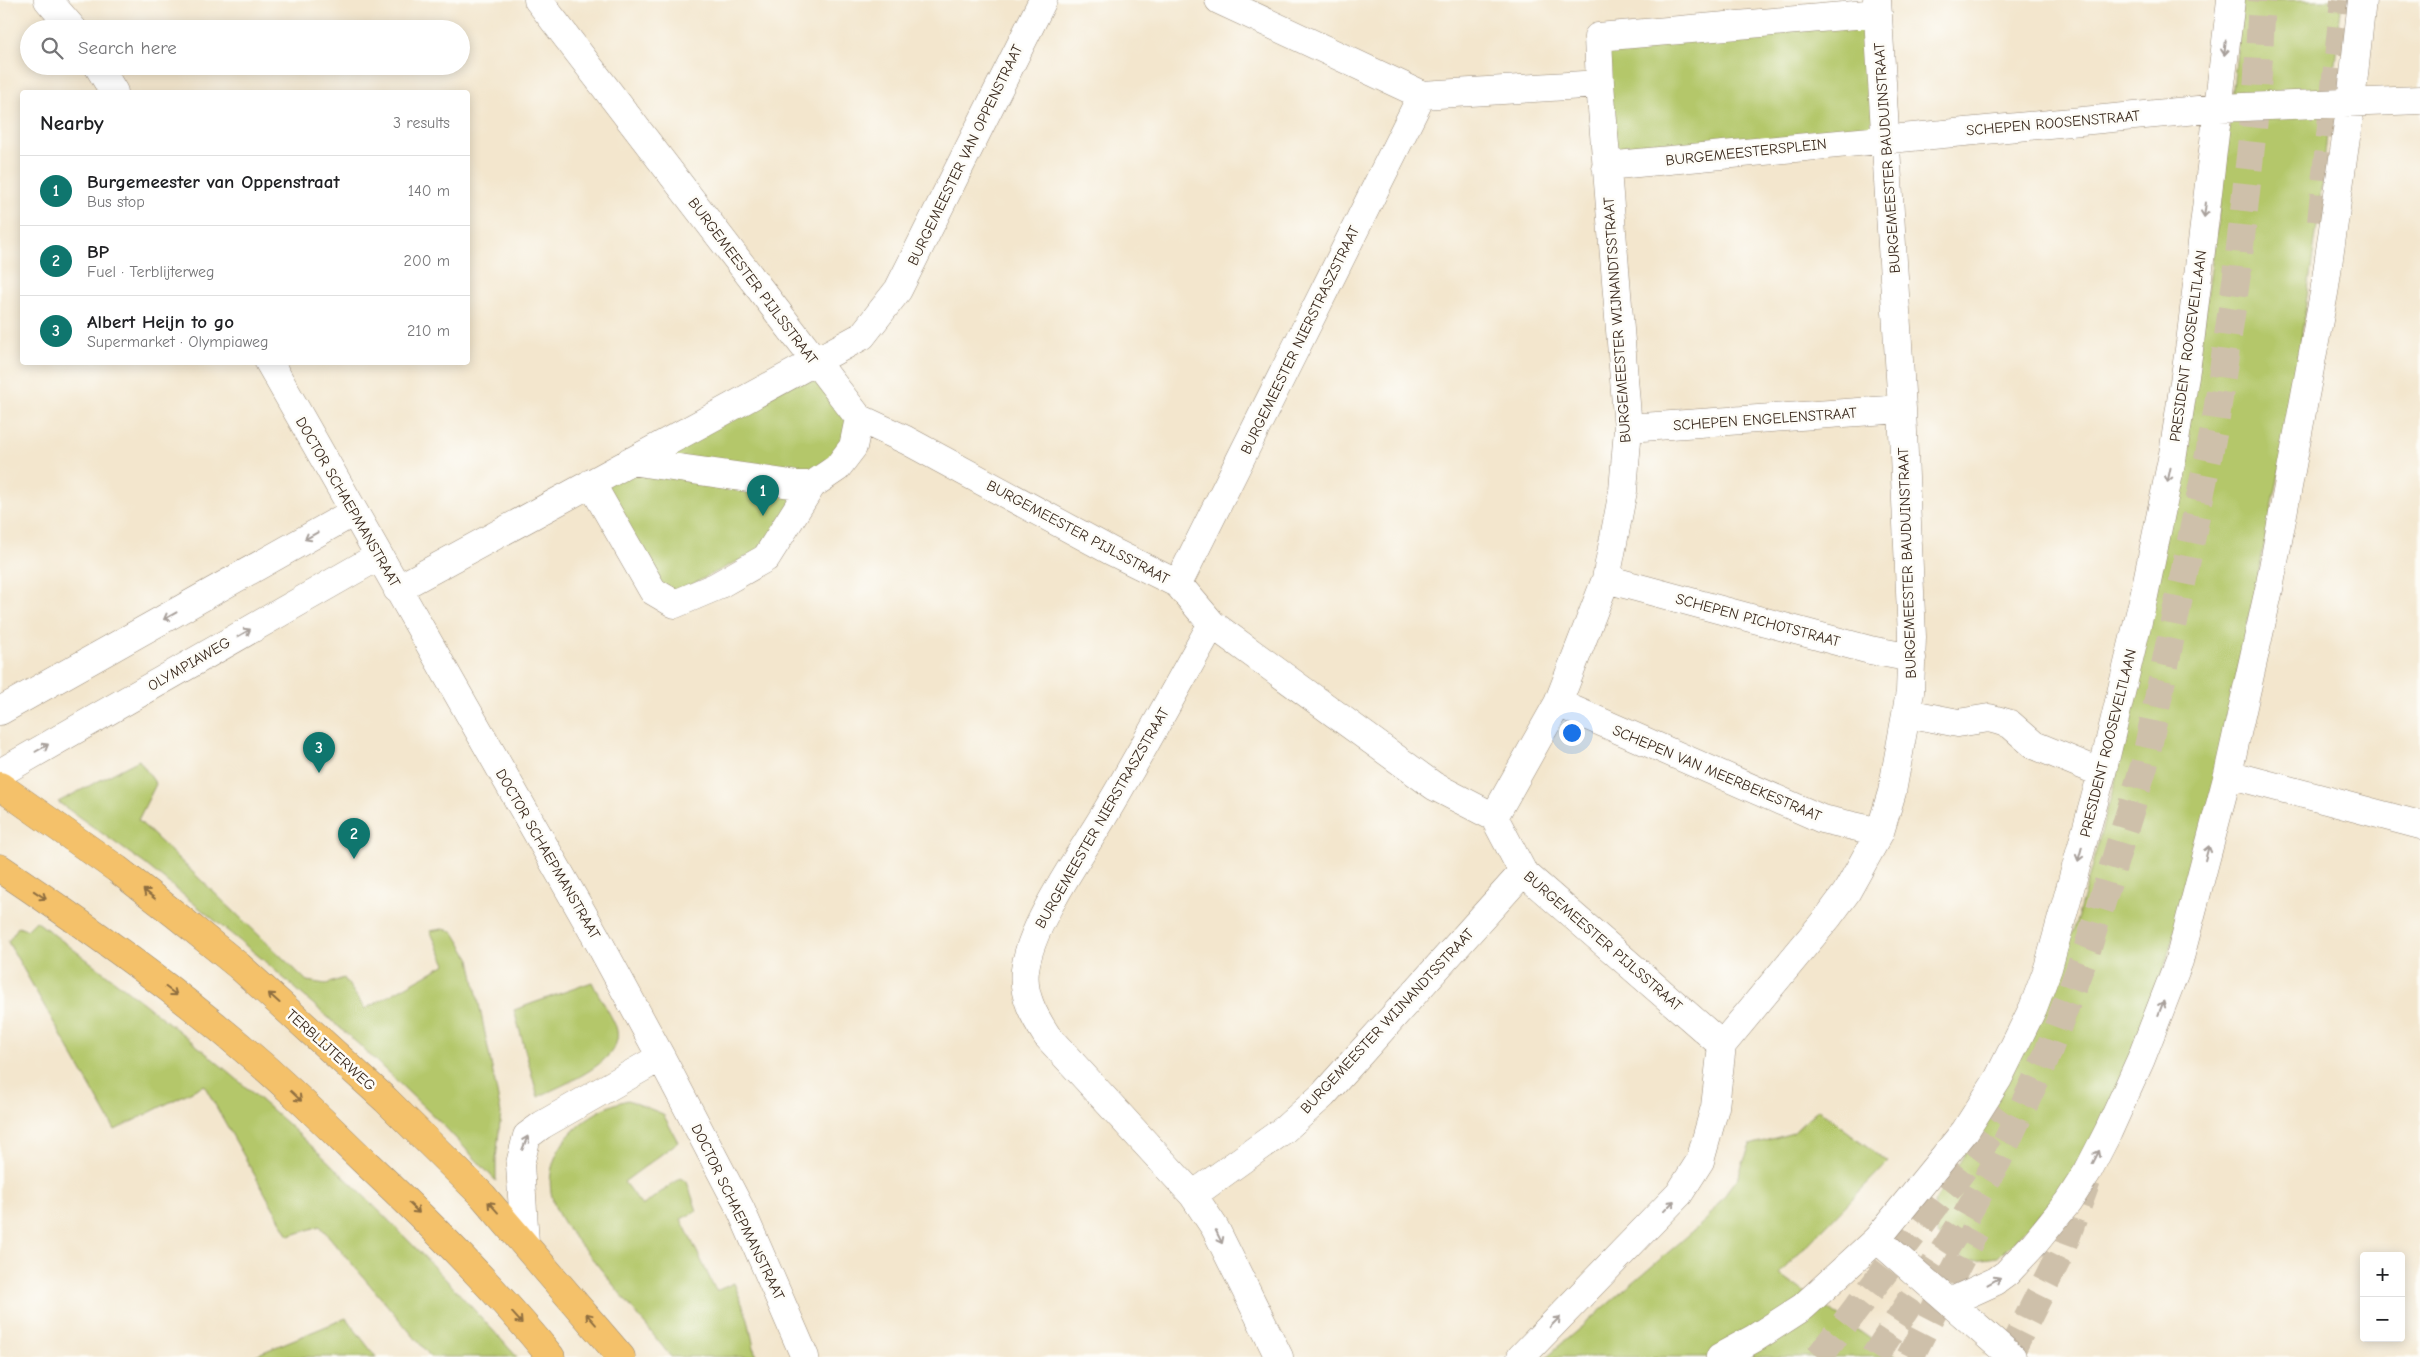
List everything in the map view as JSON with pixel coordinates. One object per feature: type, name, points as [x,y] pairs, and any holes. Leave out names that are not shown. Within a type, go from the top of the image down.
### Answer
[{"type":"main road","name":"TERBLIJTERWEG","points":[[0,786],[116,868],[239,966],[431,1143],[483,1196],[622,1357]]},
{"type":"main road","points":[[0,868],[60,908],[187,1003],[293,1092],[417,1211],[485,1282],[551,1357]]},
{"type":"street","points":[[48,0],[65,20]]},
{"type":"street","name":"BURGEMEESTER PIJLSSTRAAT","points":[[538,0],[859,418],[906,440],[1111,551],[1178,584],[1212,624],[1434,786],[1494,817],[1522,872],[1722,1045]]},
{"type":"street","name":"BURGEMEESTER VAN OPPENSTRAAT","points":[[397,589],[862,336],[898,290],[1043,0]]},
{"type":"street","points":[[1219,0],[1422,95],[1600,84]]},
{"type":"street","name":"PRESIDENT ROOSEVELTLAAN","points":[[1720,1357],[1755,1338],[1803,1306],[1878,1239],[1965,1131],[1998,1079],[2016,1046],[2048,968],[2063,920],[2102,773],[2144,596],[2173,454],[2190,343],[2231,0]]},
{"type":"street","points":[[1950,1302],[1996,1281],[2016,1264],[2051,1225],[2088,1172],[2141,1059],[2179,961],[2228,774],[2269,589],[2324,293],[2351,102],[2362,0]]},
{"type":"street","name":"BURGEMEESTER WIJNANDTSSTRAAT","points":[[1494,817],[1558,703],[1606,579],[1623,491],[1628,428],[1606,166],[1598,37],[1877,6]]},
{"type":"street","name":"BURGEMEESTER BAUDUINSTRAAT","points":[[1722,1045],[1829,916],[1860,871],[1880,832],[1892,792],[1907,713],[1912,658],[1902,409],[1877,6]]},
{"type":"street","points":[[104,75],[113,90]]},
{"type":"street","name":"BURGEMEESTER NIERSTRASZSTRAAT","points":[[1178,584],[1422,95]]},
{"type":"street","name":"SCHEPEN ROOSENSTRAAT","points":[[1886,139],[2219,108],[2420,100]]},
{"type":"street","name":"BURGEMEESTERSPLEIN","points":[[1606,166],[1886,139]]},
{"type":"street","name":"DOCTOR SCHAEPMANSTRAAT","points":[[271,365],[596,937],[661,1057],[741,1210],[805,1357]]},
{"type":"street","name":"SCHEPEN ENGELENSTRAAT","points":[[1628,428],[1902,409]]},
{"type":"street","points":[[590,483],[653,591],[675,604],[715,588],[766,558],[812,484],[837,468],[853,447],[859,418]]},
{"type":"street","points":[[630,461],[798,485],[812,484]]},
{"type":"street","points":[[0,711],[354,512]]},
{"type":"street","name":"OLYMPIAWEG","points":[[0,772],[379,556]]},
{"type":"street","name":"SCHEPEN PICHOTSTRAAT","points":[[1606,579],[1870,650],[1912,658]]},
{"type":"street","name":"BURGEMEESTER NIERSTRASZSTRAAT","points":[[1212,624],[1107,810],[1043,917],[1028,952],[1024,970],[1024,988],[1033,1013],[1047,1036],[1193,1195],[1215,1228],[1279,1357]]},
{"type":"street","name":"SCHEPEN VAN MEERBEKESTRAAT","points":[[1558,703],[1822,819],[1880,832]]},
{"type":"street","points":[[1907,713],[1958,724],[1989,718],[2000,720],[2010,724],[2034,745],[2102,773]]},
{"type":"street","points":[[2228,774],[2420,825]]},
{"type":"street","name":"BURGEMEESTER WIJNANDTSSTRAAT","points":[[1193,1195],[1285,1129],[1323,1095],[1522,872]]},
{"type":"street","points":[[1521,1357],[1674,1201],[1700,1161],[1716,1107],[1722,1045]]},
{"type":"street","points":[[525,1243],[520,1164],[527,1136],[542,1125],[661,1057]]},
{"type":"street","points":[[1878,1239],[2012,1357]]},
{"type":"green space","points":[[2242,0],[2342,0],[2317,226],[2288,432],[2211,799],[2163,973],[2113,1102],[2059,1196],[1998,1257],[1966,1261],[1937,1233],[1934,1202],[1984,1124],[2057,977],[2077,919],[2116,778],[2196,378],[2225,167]]},
{"type":"green space","points":[[1872,21],[1879,130],[1609,157],[1604,42]]},
{"type":"green space","points":[[811,369],[847,419],[842,449],[756,552],[675,593],[655,579],[603,487]]},
{"type":"green space","points":[[139,760],[156,784],[138,820],[307,981],[326,984],[344,978],[365,1009],[446,964],[430,931],[442,929],[453,931],[470,959],[501,1113],[496,1159],[496,1181],[445,1127],[357,1043],[261,958],[145,864],[58,802]]},
{"type":"green space","points":[[36,921],[174,1027],[290,1126],[390,1222],[517,1357],[431,1357],[320,1226],[289,1236],[204,1085],[115,1130],[8,942],[18,927],[27,930]]},
{"type":"green space","points":[[592,982],[616,1027],[617,1039],[612,1051],[603,1061],[576,1079],[538,1097],[514,1010]]},
{"type":"green space","points":[[628,1100],[663,1114],[678,1142],[624,1182],[642,1206],[680,1178],[687,1182],[697,1211],[681,1219],[716,1291],[734,1283],[748,1319],[756,1357],[671,1357],[573,1236],[558,1214],[551,1188],[552,1170],[557,1153],[579,1125],[594,1114]]},
{"type":"green space","points":[[1818,1109],[1888,1162],[1779,1274],[1896,1357],[1546,1357],[1706,1220],[1737,1179],[1750,1145],[1793,1133]]},
{"type":"green space","points":[[346,1318],[376,1357],[251,1357]]},
{"type":"tunnel","points":[[1874,1357],[1962,1223],[1998,1160],[2045,1060],[2089,944],[2144,766],[2215,425],[2237,274],[2257,92],[2262,0]]},
{"type":"tunnel","points":[[2321,222],[2344,0]]},
{"type":"tunnel","points":[[1819,1357],[2007,1112]]},
{"type":"tunnel","points":[[2008,1357],[2060,1254],[2087,1181]]},
{"type":"tunnel","points":[[1910,1357],[1975,1231]]},
{"type":"place","name":"Burgemeester van Oppenstraat","points":[[763,516]]},
{"type":"place","name":"Albert Heijn to go","points":[[319,773]]},
{"type":"place","name":"BP","points":[[354,859]]}]
